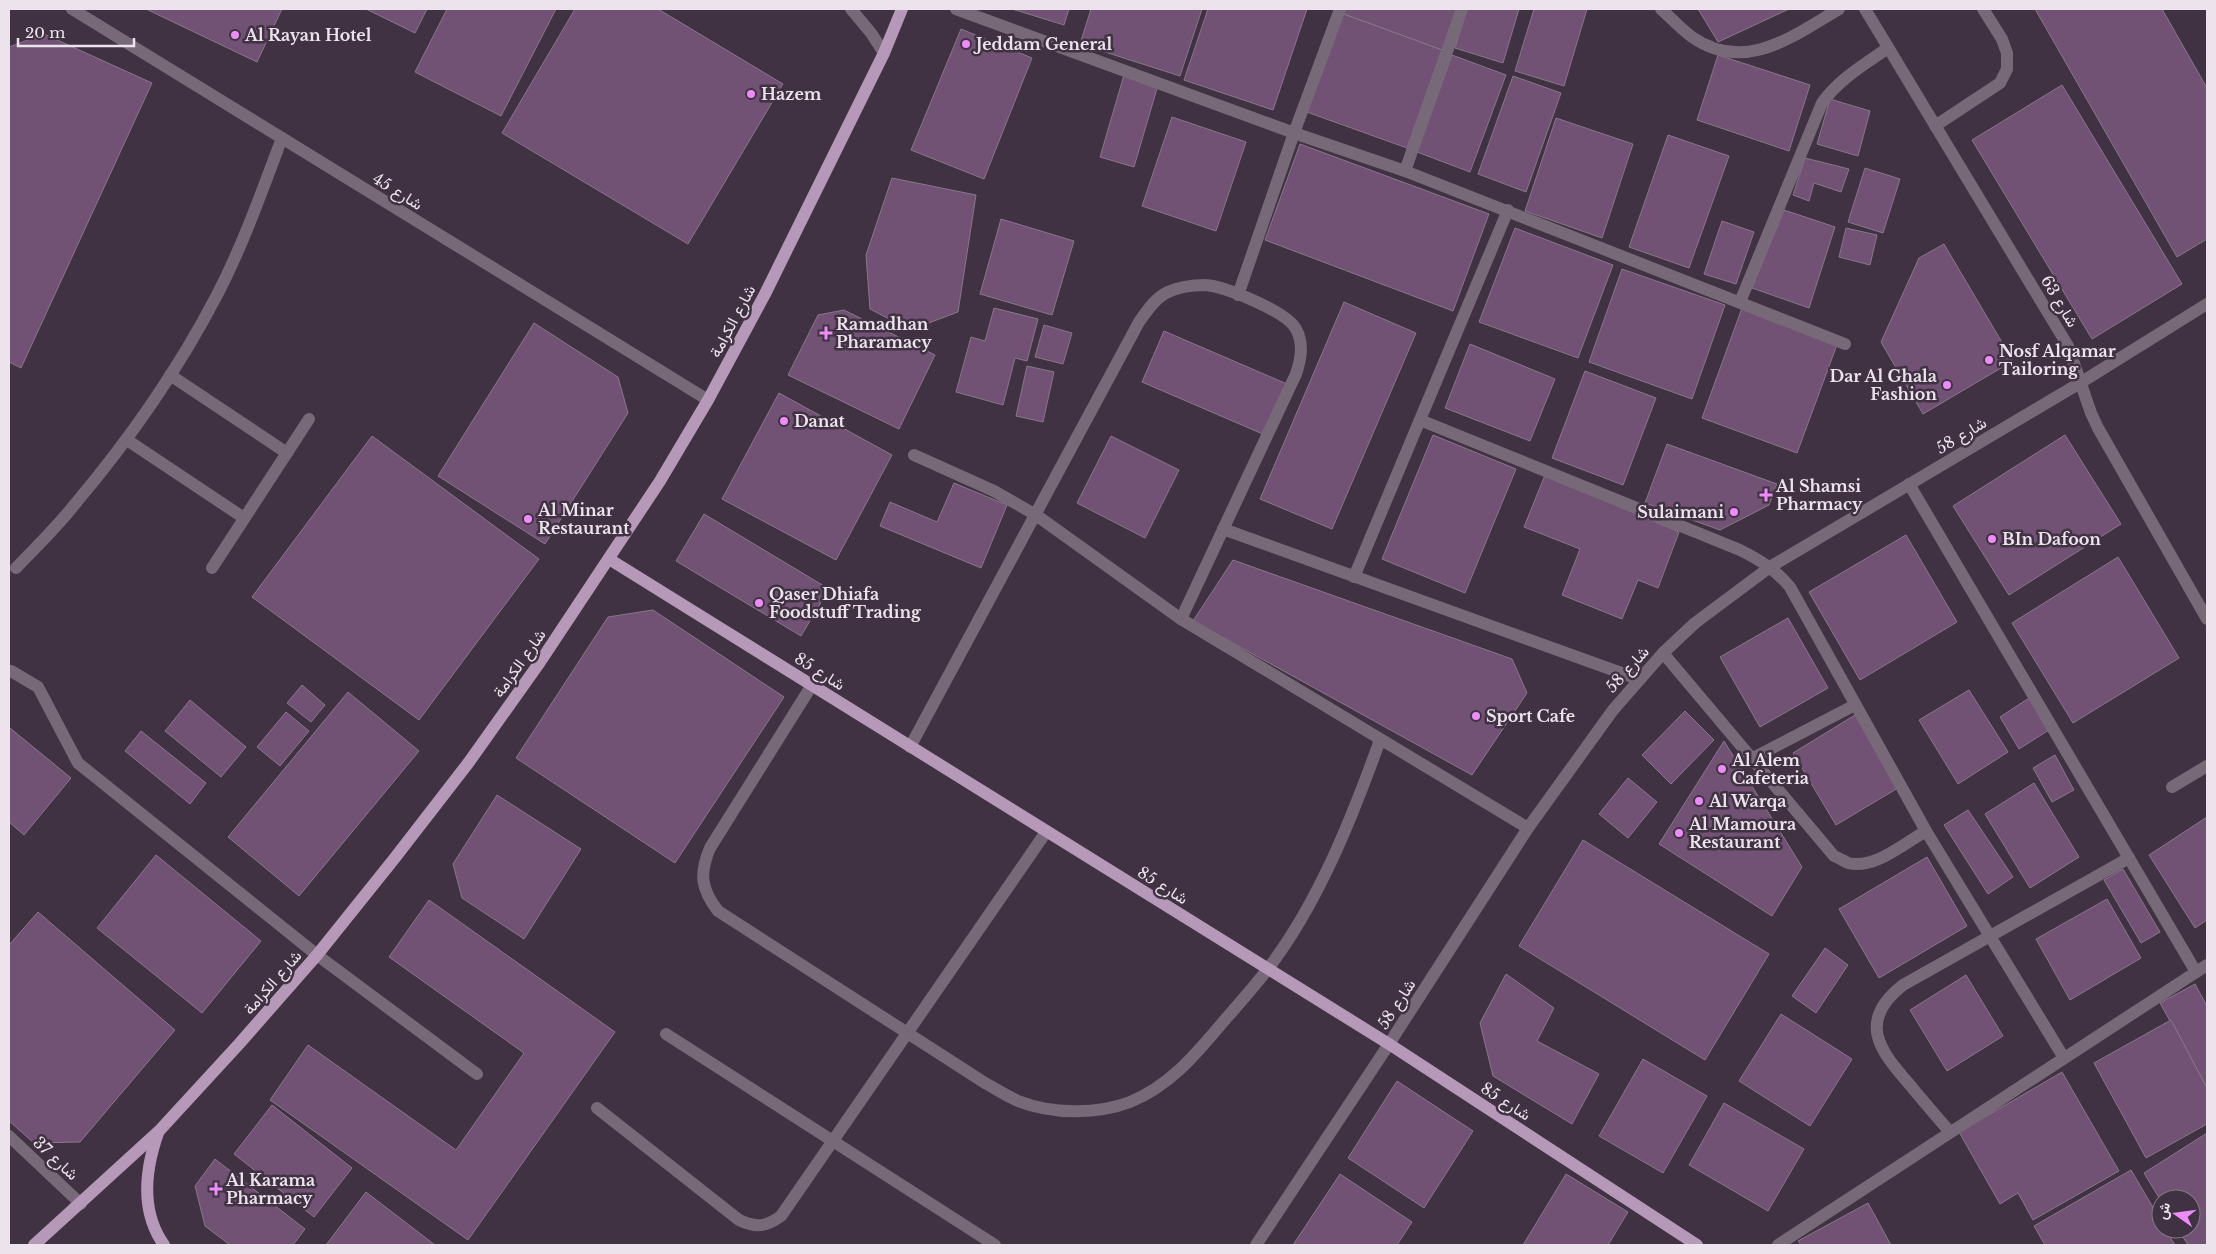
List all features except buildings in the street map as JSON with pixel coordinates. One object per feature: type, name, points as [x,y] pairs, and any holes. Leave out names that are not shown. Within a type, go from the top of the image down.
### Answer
[{"type":"main road","name":"شارع الكرامة","points":[[34,1245],[159,1131],[317,955],[394,860],[469,762],[540,662],[660,481],[708,400],[766,294],[884,54],[902,9]]},
{"type":"main road","name":"شارع 85","points":[[609,559],[1389,1044],[1697,1245]]},
{"type":"main road","points":[[159,1131],[150,1157],[146,1184],[149,1212],[159,1238],[164,1245]]},
{"type":"street","name":"شارع 45","points":[[72,9],[708,400]]},
{"type":"street","points":[[851,9],[871,33],[884,54]]},
{"type":"street","points":[[956,9],[1294,133],[1405,171],[1845,344]]},
{"type":"street","points":[[1238,295],[1294,133],[1340,9]]},
{"type":"street","points":[[1405,171],[1462,9]]},
{"type":"street","points":[[1661,9],[1692,37],[1711,47],[1732,52],[1753,51],[1774,46],[1839,9]]},
{"type":"street","name":"شارع 63","points":[[1865,9],[2068,346],[2098,428],[2207,619]]},
{"type":"street","points":[[1935,126],[1994,88],[2000,83],[2007,69],[2007,53],[2002,39],[1983,9]]},
{"type":"street","points":[[1740,302],[1822,103],[1842,81],[1888,48]]},
{"type":"street","points":[[16,568],[74,506],[127,440],[170,375],[217,295],[252,218],[282,138]]},
{"type":"street","points":[[1354,576],[1508,210]]},
{"type":"street","points":[[910,747],[1139,322],[1151,306],[1167,292],[1186,286],[1207,285],[1238,295],[1286,317],[1296,328],[1301,343],[1301,358],[1296,374],[1181,620]]},
{"type":"street","name":"شارع 58","points":[[1256,1245],[1389,1044],[1528,828],[1613,710],[1638,679],[1662,654],[1695,623],[1770,567],[2080,383],[2207,304]]},
{"type":"street","points":[[170,375],[287,453]]},
{"type":"street","points":[[212,568],[309,419]]},
{"type":"street","points":[[1420,420],[1740,550],[1770,567],[1790,587],[1926,831],[2064,1058]]},
{"type":"street","points":[[127,440],[244,518]]},
{"type":"street","points":[[914,455],[994,491],[1036,515],[1181,620],[1528,828]]},
{"type":"street","points":[[1909,484],[2196,972]]},
{"type":"street","points":[[1223,529],[1638,679]]},
{"type":"street","points":[[1662,654],[1834,856],[1849,863],[1865,864],[1880,858],[1926,831]]},
{"type":"street","points":[[9,672],[38,688],[78,763],[317,955],[477,1074]]},
{"type":"street","points":[[812,685],[710,848],[703,864],[703,881],[708,898],[718,911],[985,1083],[1018,1101],[1055,1110],[1092,1111],[1129,1102],[1162,1085],[1191,1060],[1268,969],[1306,910],[1338,847],[1361,794],[1380,740]]},
{"type":"street","points":[[1751,759],[1855,704]]},
{"type":"street","points":[[2172,787],[2207,766]]},
{"type":"street","points":[[597,1108],[739,1220],[749,1225],[761,1227],[772,1223],[782,1216],[1046,832]]},
{"type":"street","points":[[1950,1132],[1888,1061],[1880,1046],[1877,1028],[1880,1011],[1889,996],[1903,985],[2129,858]]},
{"type":"street","points":[[1778,1245],[2207,965]]},
{"type":"street","points":[[666,1034],[995,1245]]},
{"type":"street","name":"شارع 37","points":[[9,1136],[81,1204]]},
{"type":"place","name":"Al Rayan Hotel","points":[[235,35]]},
{"type":"place","name":"Jeddam General","points":[[966,44]]},
{"type":"place","name":"Hazem","points":[[751,94]]},
{"type":"place","name":"Ramadhan Pharamacy","points":[[826,333]]},
{"type":"place","name":"Nosf Alqamar Tailoring","points":[[1989,360]]},
{"type":"place","name":"Dar Al Ghala Fashion","points":[[1947,385]]},
{"type":"place","name":"Danat","points":[[784,421]]},
{"type":"place","name":"Al Shamsi Pharmacy","points":[[1766,495]]},
{"type":"place","name":"Sulaimani","points":[[1734,512]]},
{"type":"place","name":"Al Minar Restaurant","points":[[528,519]]},
{"type":"place","name":"BIn Dafoon","points":[[1992,539]]},
{"type":"place","name":"Qaser Dhiafa Foodstuff Trading","points":[[759,603]]},
{"type":"place","name":"Sport Cafe","points":[[1476,716]]},
{"type":"place","name":"Al Alem Cafeteria","points":[[1722,769]]},
{"type":"place","name":"Al Warqa","points":[[1699,801]]},
{"type":"place","name":"Al Mamoura Restaurant","points":[[1679,833]]},
{"type":"place","name":"Al Karama Pharmacy","points":[[216,1189]]}]
